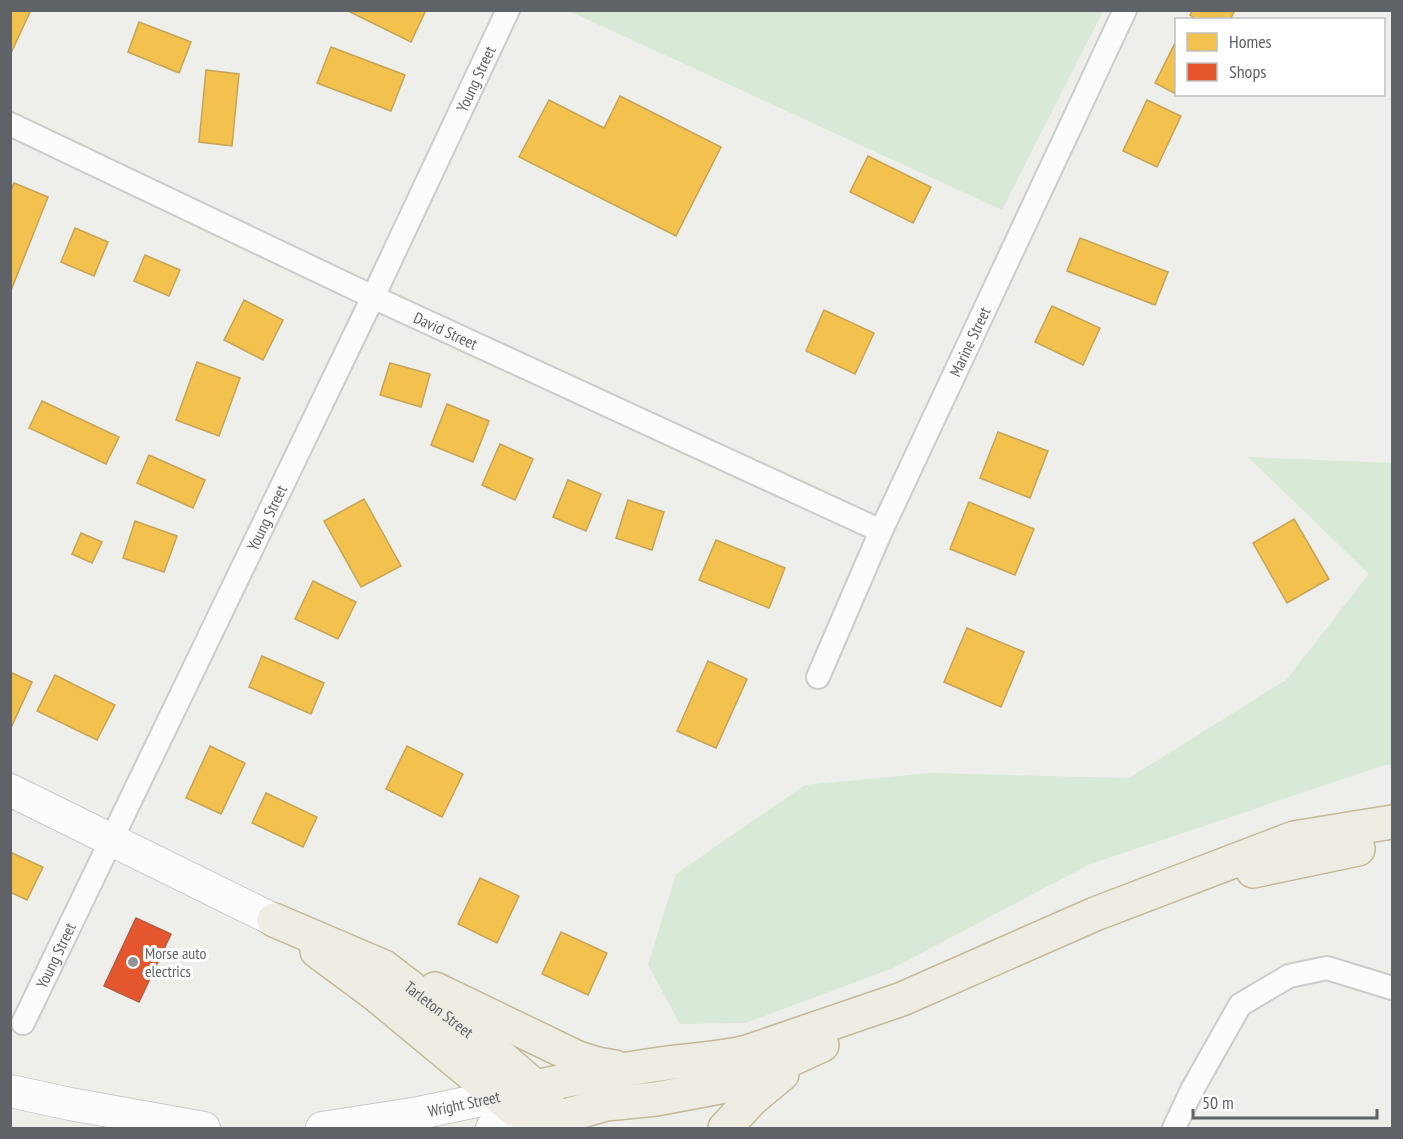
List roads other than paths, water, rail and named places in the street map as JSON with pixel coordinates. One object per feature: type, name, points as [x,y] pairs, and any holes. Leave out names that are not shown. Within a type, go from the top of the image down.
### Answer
[{"type":"highway","points":[[384,967],[464,1002],[578,1059],[597,1064],[628,1069],[726,1057],[747,1052],[902,999],[1095,914],[1294,838],[1392,822]]},
{"type":"highway","points":[[1095,914],[1254,871],[1392,842]]},
{"type":"highway","name":"Tarleton Street","points":[[274,920],[384,967],[501,1057],[576,1121]]},
{"type":"highway","name":"Tarleton Street","points":[[274,920],[375,994],[532,1125]]},
{"type":"highway","points":[[725,1128],[752,1099],[813,1051],[902,999]]},
{"type":"highway","name":"Wright Street","points":[[532,1125],[576,1121],[606,1104],[656,1099],[725,1086],[813,1051]]},
{"type":"highway","name":"Wright Street","points":[[500,1096],[628,1069]]},
{"type":"street","name":"Young Street","points":[[22,1023],[373,297],[508,10]]},
{"type":"street","name":"Marine Street","points":[[818,677],[881,531],[1125,10]]},
{"type":"street","name":"David Street","points":[[10,124],[373,297],[881,531]]},
{"type":"street","name":"Tarleton Street","points":[[10,790],[274,920]]},
{"type":"street","points":[[1174,1128],[1192,1090],[1240,1005],[1289,976],[1327,968],[1392,987]]},
{"type":"street","points":[[10,1091],[204,1128]]},
{"type":"street","name":"Wright Street","points":[[322,1128],[419,1113],[500,1096]]},
{"type":"street","name":"Wright Street","points":[[492,1128],[532,1125]]},
{"type":"place","name":"Morse auto electrics","points":[[133,962]]}]
